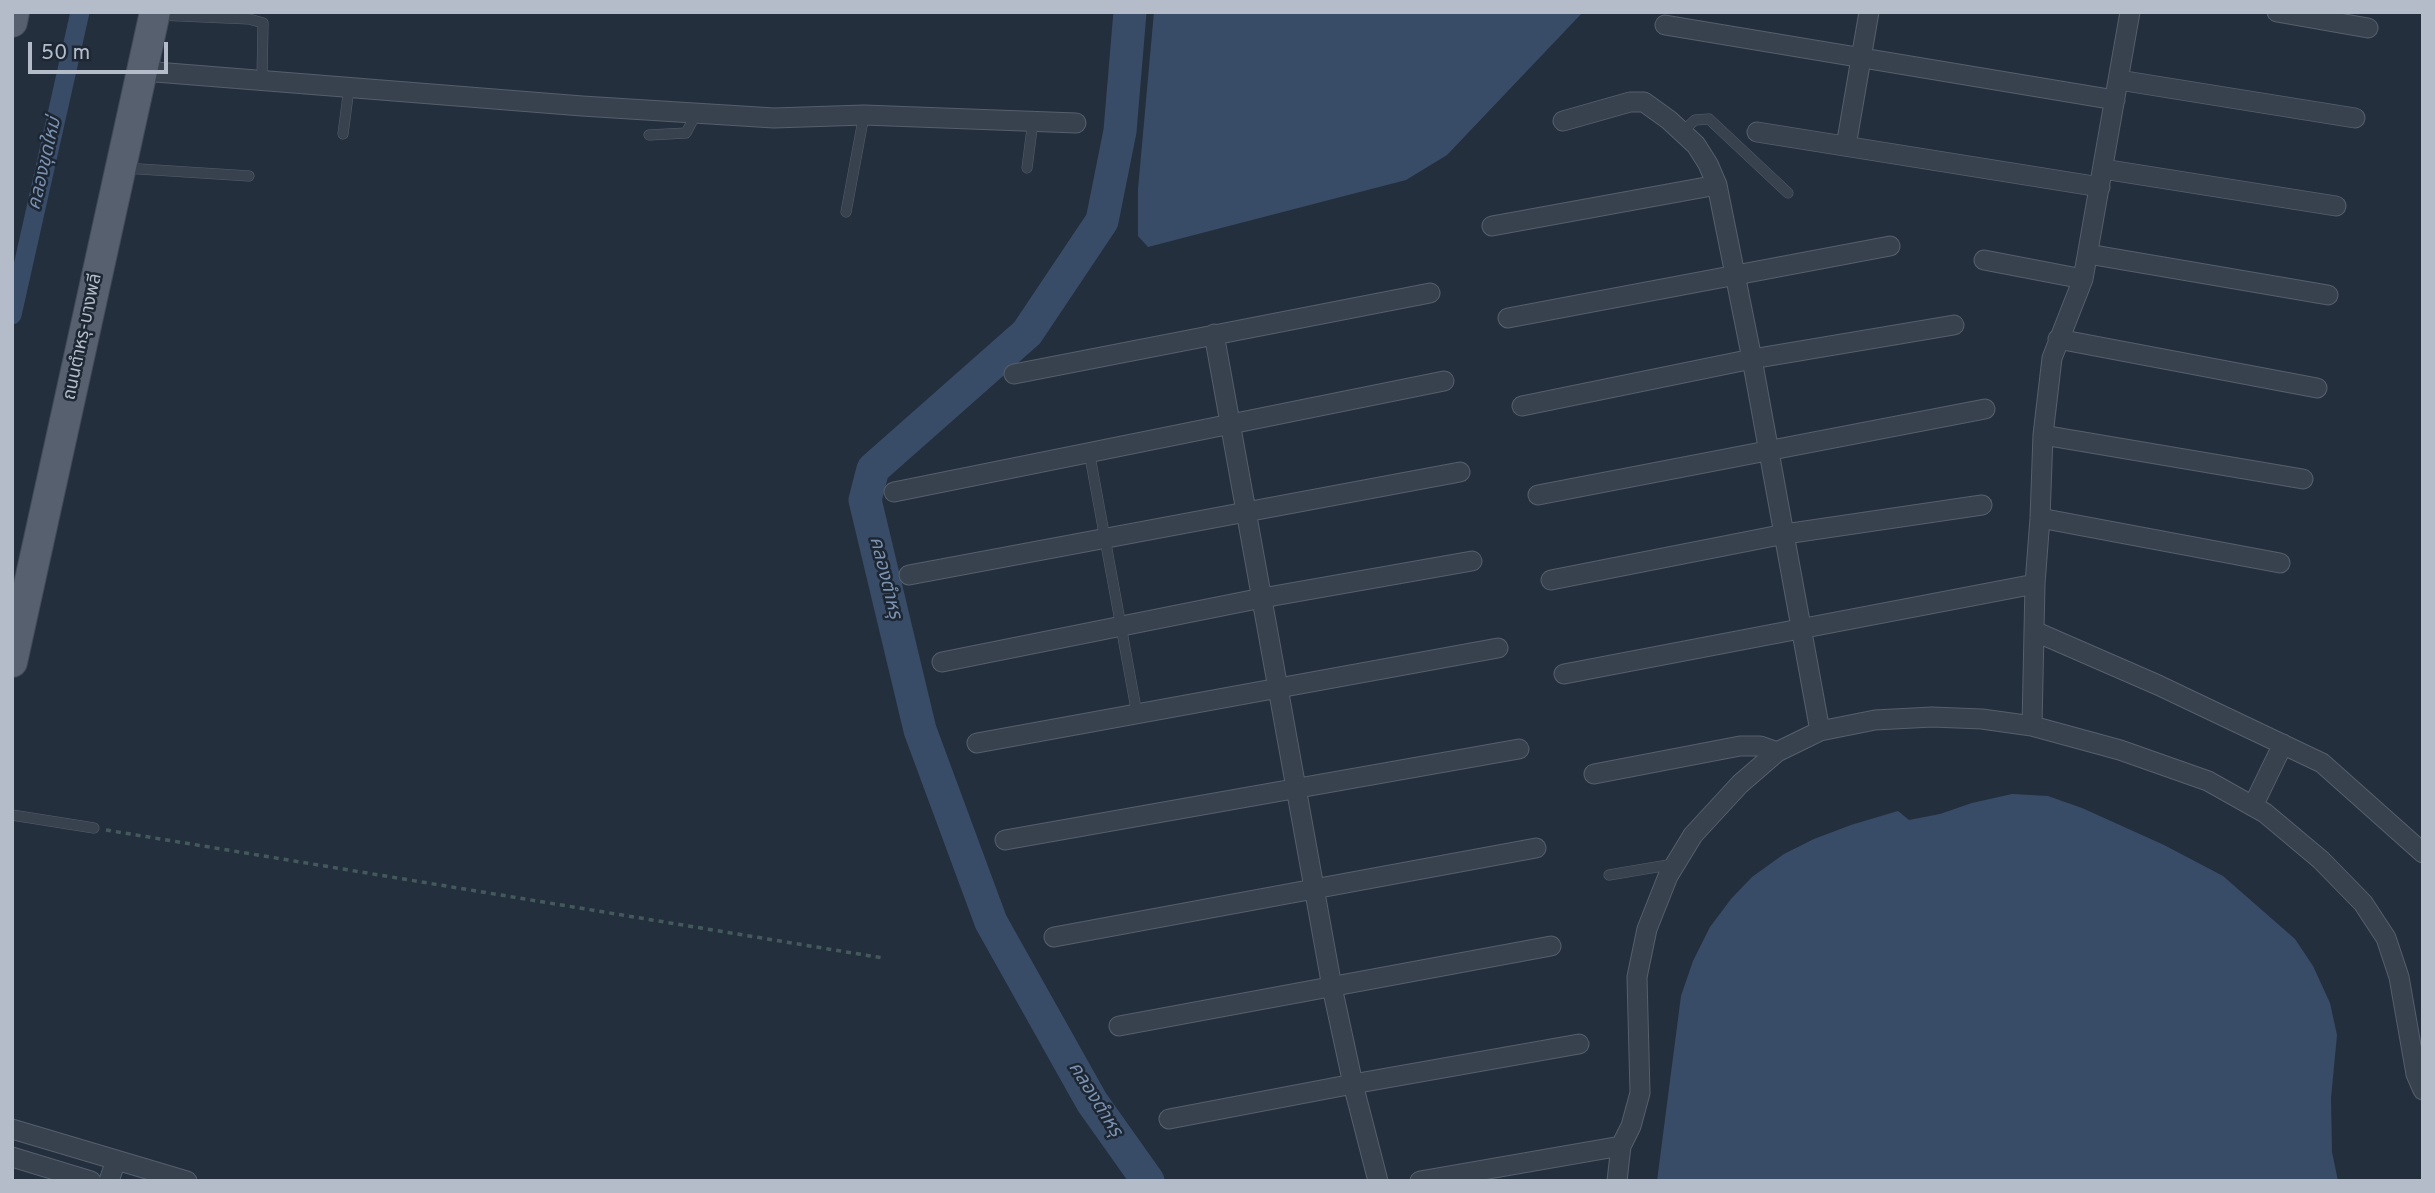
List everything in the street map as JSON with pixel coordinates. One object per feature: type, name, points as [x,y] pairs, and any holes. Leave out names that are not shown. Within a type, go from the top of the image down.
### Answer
[{"type":"main road","points":[[12,22],[14,12]]},
{"type":"main road","name":"ถนนตำหรุ-บางพลี","points":[[12,662],[154,14]]},
{"type":"street","points":[[1846,146],[1869,12]]},
{"type":"street","points":[[2032,726],[2035,584],[2043,435],[2052,358],[2083,279],[2130,12]]},
{"type":"street","points":[[2277,12],[2368,28]]},
{"type":"street","points":[[1665,25],[2115,100]]},
{"type":"street","points":[[142,71],[696,114],[774,118],[864,115],[1076,123]]},
{"type":"street","points":[[2119,80],[2354,118]]},
{"type":"street","points":[[1563,121],[1630,102],[1644,102],[1696,145],[1717,185],[1770,452],[1800,628],[1821,731]]},
{"type":"street","points":[[1757,132],[1846,146],[2336,206]]},
{"type":"street","points":[[1492,226],[1717,185]]},
{"type":"street","points":[[1508,318],[1890,246]]},
{"type":"street","points":[[2088,254],[2328,295]]},
{"type":"street","points":[[1984,260],[2083,279]]},
{"type":"street","points":[[1014,374],[1430,293]]},
{"type":"street","points":[[1522,406],[1752,359],[1954,325]]},
{"type":"street","points":[[1214,334],[1332,987],[1378,1181]]},
{"type":"street","points":[[2058,339],[2317,388]]},
{"type":"street","points":[[894,492],[1444,381]]},
{"type":"street","points":[[1538,495],[1984,409]]},
{"type":"street","points":[[2043,435],[2303,479]]},
{"type":"street","points":[[909,575],[1460,472]]},
{"type":"street","points":[[1551,580],[1785,534],[1982,505]]},
{"type":"street","points":[[2040,518],[2280,563]]},
{"type":"street","points":[[942,662],[1262,598],[1472,561]]},
{"type":"street","points":[[1564,674],[2035,584]]},
{"type":"street","points":[[2034,631],[2158,685],[2322,763],[2423,853]]},
{"type":"street","points":[[977,743],[1498,648]]},
{"type":"street","points":[[1617,1181],[1621,1146],[1631,1126],[1640,1093],[1637,977],[1647,929],[1668,876],[1693,835],[1740,784],[1777,752],[1821,731],[1875,720],[1933,717],[1982,719],[2032,726],[2120,750],[2208,781],[2265,813],[2321,860],[2363,903],[2386,938],[2399,977],[2416,1074],[2423,1090]]},
{"type":"street","points":[[2252,806],[2283,744]]},
{"type":"street","points":[[1594,774],[1740,746],[1760,746],[1777,752]]},
{"type":"street","points":[[1005,840],[1519,749]]},
{"type":"street","points":[[1055,937],[1536,848]]},
{"type":"street","points":[[1119,1026],[1551,946]]},
{"type":"street","points":[[1169,1119],[1579,1044]]},
{"type":"street","points":[[12,1129],[187,1181]]},
{"type":"street","points":[[1420,1181],[1621,1146]]},
{"type":"street","points":[[12,1157],[90,1181]]},
{"type":"street","points":[[109,1181],[116,1160]]},
{"type":"lane","points":[[154,14],[249,19],[263,23],[262,81]]},
{"type":"lane","points":[[343,134],[349,88]]},
{"type":"lane","points":[[649,135],[686,133],[696,114]]},
{"type":"lane","points":[[846,212],[864,115]]},
{"type":"lane","points":[[1682,132],[1695,120],[1709,120],[1788,193]]},
{"type":"lane","points":[[1027,168],[1033,121]]},
{"type":"lane","points":[[121,168],[249,176]]},
{"type":"lane","points":[[1089,452],[1137,714]]},
{"type":"lane","points":[[12,814],[94,828]]},
{"type":"lane","points":[[1609,875],[1675,864]]},
{"type":"path","points":[[94,828],[883,958]]},
{"type":"water","points":[[1154,12],[1583,12],[1447,155],[1406,180],[1148,247],[1138,236],[1138,189]]},
{"type":"water","points":[[2012,794],[2048,796],[2082,808],[2164,845],[2223,876],[2295,939],[2313,966],[2330,1003],[2337,1035],[2331,1098],[2332,1152],[2338,1181],[1657,1181],[1681,996],[1693,961],[1710,927],[1731,899],[1752,877],[1784,854],[1851,825],[1898,811],[1909,820]]},
{"type":"waterway","name":"คลองขุดใหม่","points":[[12,315],[80,12]]},
{"type":"waterway","name":"คลองตำหรุ","points":[[1130,12],[1120,131],[1102,221],[1027,333],[873,469],[865,500],[920,730],[991,922],[1092,1102],[1148,1181]]}]
